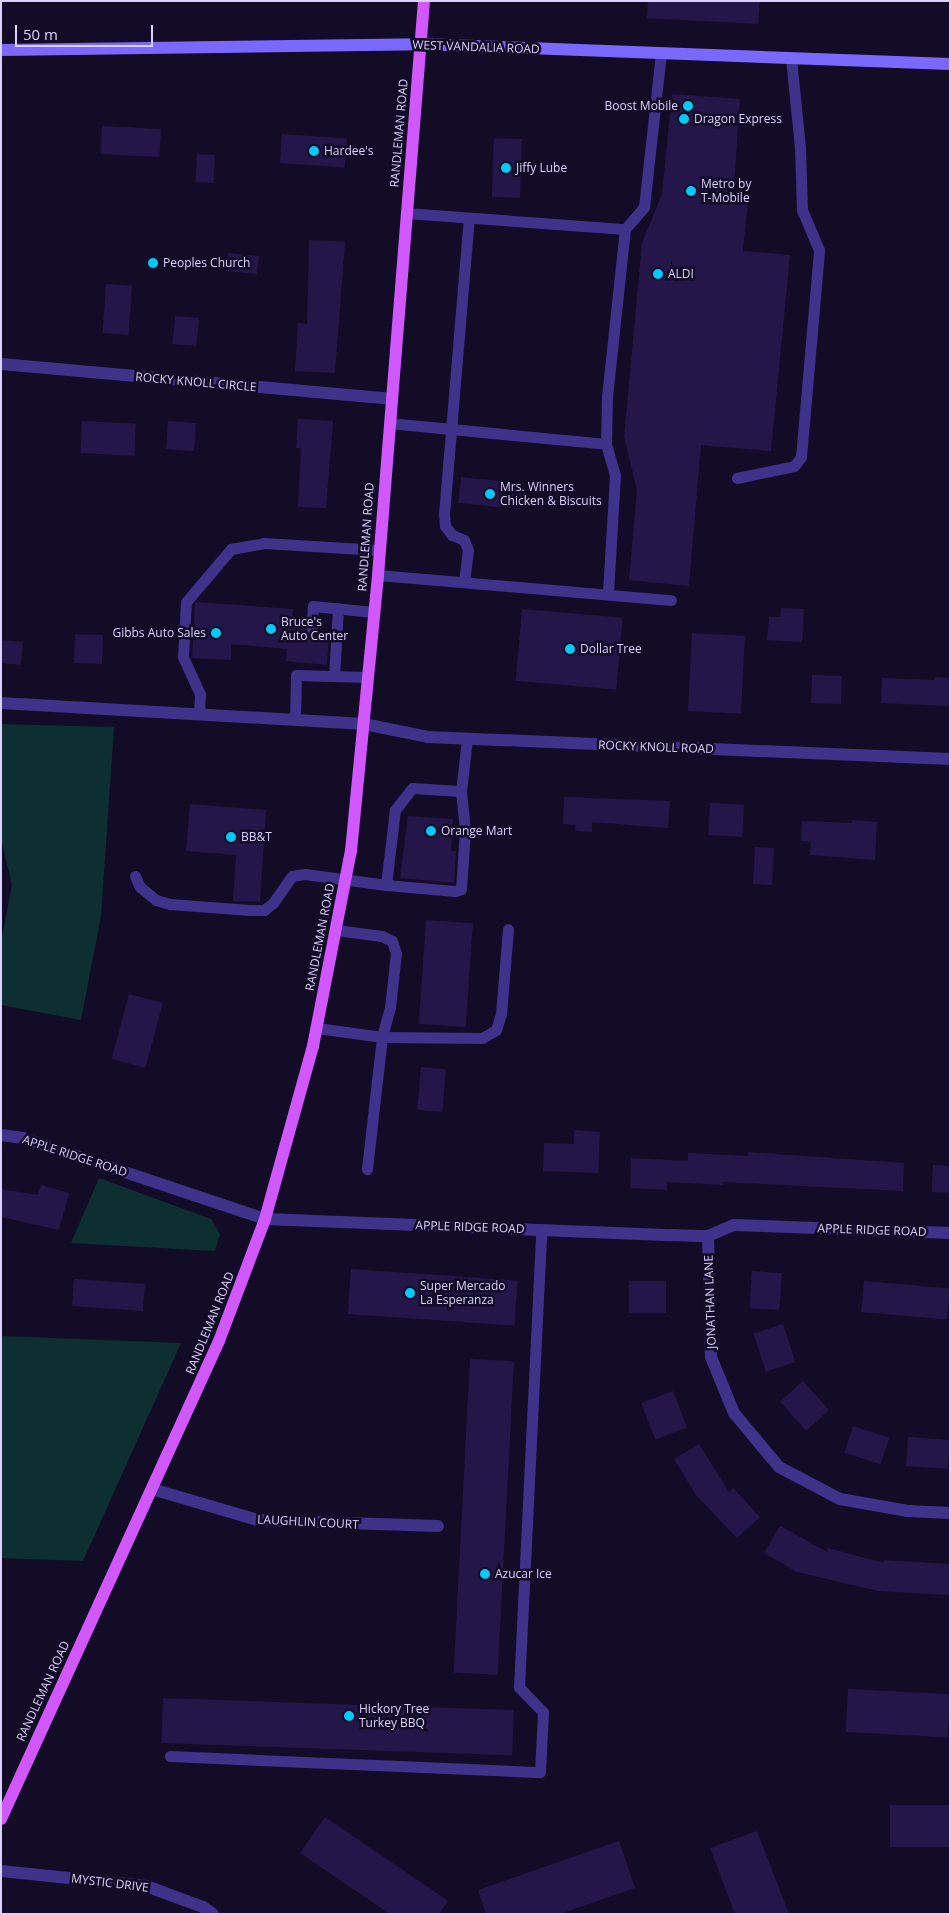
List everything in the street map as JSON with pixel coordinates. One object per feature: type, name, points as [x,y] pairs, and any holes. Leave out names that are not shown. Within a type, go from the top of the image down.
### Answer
[{"type":"main road","name":"RANDLEMAN ROAD","points":[[1,1819],[219,1341],[265,1219],[317,1028],[346,878],[364,724],[378,575],[390,398],[424,1]]},
{"type":"main road","name":"WEST VANDALIA ROAD","points":[[1,50],[421,44],[950,64]]},
{"type":"street","name":"ROCKY KNOLL CIRCLE","points":[[1,364],[390,398]]},
{"type":"street","points":[[1,703],[364,724]]},
{"type":"street","name":"ROCKY KNOLL ROAD","points":[[364,724],[428,737],[950,759]]},
{"type":"street","name":"APPLE RIDGE ROAD","points":[[1,1135],[30,1140],[265,1219],[708,1236],[734,1225],[950,1233]]},
{"type":"street","name":"JONATHAN LANE","points":[[708,1236],[711,1357],[734,1414],[779,1467],[840,1499],[908,1511],[950,1513]]},
{"type":"street","name":"LAUGHLIN COURT","points":[[152,1490],[256,1520],[438,1526]]},
{"type":"street","name":"MYSTIC DRIVE","points":[[1,1872],[146,1886],[203,1907],[213,1914]]},
{"type":"lane","points":[[608,594],[615,475],[606,444],[607,397],[625,230],[644,207],[662,53]]},
{"type":"lane","points":[[737,478],[794,466],[801,457],[819,250],[802,210],[800,148],[791,58]]},
{"type":"lane","points":[[406,213],[625,230]]},
{"type":"lane","points":[[464,582],[468,550],[464,540],[452,535],[445,526],[451,428],[469,218]]},
{"type":"lane","points":[[388,423],[606,444]]},
{"type":"lane","points":[[199,714],[200,694],[183,657],[186,602],[231,549],[264,543],[380,550]]},
{"type":"lane","points":[[378,575],[672,600]]},
{"type":"lane","points":[[312,629],[313,606],[374,612]]},
{"type":"lane","points":[[334,676],[338,608]]},
{"type":"lane","points":[[307,676],[310,663]]},
{"type":"lane","points":[[295,720],[296,675],[368,678]]},
{"type":"lane","points":[[135,876],[140,887],[163,902],[250,910],[264,910],[273,903],[292,876],[346,878],[386,885],[454,891],[461,888],[465,830],[461,791],[467,738]]},
{"type":"lane","points":[[386,885],[395,810],[406,794],[412,788],[461,791]]},
{"type":"lane","points":[[317,1028],[382,1037],[482,1038],[496,1030],[501,1014],[508,929]]},
{"type":"lane","points":[[336,930],[382,936],[392,941],[396,953],[390,1007],[382,1037],[367,1169]]},
{"type":"lane","points":[[170,1756],[540,1772],[543,1712],[518,1687],[541,1230]]},
{"type":"green space","points":[[1,724],[114,727],[101,916],[81,1020],[1,1005],[1,942],[12,885],[1,839]]},
{"type":"green space","points":[[99,1178],[211,1219],[220,1234],[215,1251],[71,1243]]},
{"type":"green space","points":[[1,1336],[181,1343],[83,1561],[1,1558]]},
{"type":"building","points":[[648,1],[760,1],[758,24],[647,18]]},
{"type":"building","points":[[672,94],[740,99],[733,200],[748,201],[743,251],[790,255],[771,451],[701,445],[689,586],[629,580],[637,490],[624,437],[642,243],[662,194]]},
{"type":"building","points":[[102,126],[161,129],[159,157],[101,154]]},
{"type":"building","name":"Hardee's","points":[[282,134],[347,139],[345,167],[280,163]]},
{"type":"building","name":"Jiffy Lube","points":[[494,138],[522,139],[520,198],[492,197]]},
{"type":"building","points":[[197,154],[215,155],[214,183],[196,182]]},
{"type":"building","points":[[309,240],[345,242],[335,373],[295,371],[298,323],[307,324]]},
{"type":"building","points":[[228,253],[259,256],[257,274],[226,271]]},
{"type":"building","points":[[106,284],[132,286],[129,335],[103,333]]},
{"type":"building","points":[[175,316],[199,318],[196,346],[173,344]]},
{"type":"building","points":[[298,419],[333,421],[326,508],[298,507],[301,448],[296,448]]},
{"type":"building","points":[[82,421],[136,424],[134,456],[80,453]]},
{"type":"building","points":[[168,421],[196,423],[194,451],[166,449]]},
{"type":"building","name":"Mrs. Winners Chicken & Biscuits","points":[[461,477],[523,483],[520,509],[458,503]]},
{"type":"building","points":[[195,602],[293,609],[292,624],[305,626],[308,636],[316,635],[319,630],[329,631],[327,665],[286,661],[287,649],[231,644],[231,660],[192,658]]},
{"type":"building","points":[[781,608],[804,609],[802,642],[767,640],[769,617],[780,617]]},
{"type":"building","name":"Dollar Tree","points":[[522,609],[623,618],[616,690],[516,681]]},
{"type":"building","points":[[692,633],[745,636],[741,714],[688,711]]},
{"type":"building","points":[[75,634],[103,635],[102,664],[74,663]]},
{"type":"building","points":[[1,640],[23,642],[21,665],[1,663]]},
{"type":"building","points":[[812,675],[842,676],[841,704],[811,703]]},
{"type":"building","points":[[935,677],[950,678],[950,706],[881,703],[882,678],[934,680]]},
{"type":"building","points":[[564,797],[670,801],[668,828],[592,822],[592,832],[575,831],[576,825],[563,824]]},
{"type":"building","points":[[710,803],[744,805],[742,837],[708,835]]},
{"type":"building","points":[[190,804],[266,810],[260,902],[233,901],[236,855],[186,851]]},
{"type":"building","points":[[408,816],[453,819],[451,851],[456,851],[454,883],[400,878]]},
{"type":"building","points":[[852,820],[877,822],[875,860],[810,855],[811,842],[801,841],[802,821],[852,823]]},
{"type":"building","points":[[755,847],[774,848],[772,885],[753,884]]},
{"type":"building","points":[[426,920],[473,923],[466,1027],[419,1024]]},
{"type":"building","points":[[129,994],[163,1003],[145,1068],[112,1059]]},
{"type":"building","points":[[421,1067],[446,1069],[442,1112],[417,1110]]},
{"type":"building","points":[[574,1130],[600,1132],[598,1173],[543,1171],[544,1143],[574,1144]]},
{"type":"building","points":[[748,1152],[904,1163],[903,1191],[723,1182],[723,1185],[667,1182],[667,1190],[630,1188],[631,1158],[688,1161],[688,1153],[748,1156]]},
{"type":"building","points":[[933,1165],[950,1166],[949,1193],[932,1192]]},
{"type":"building","points":[[41,1185],[69,1193],[59,1230],[1,1217],[1,1189],[38,1195]]},
{"type":"building","points":[[351,1269],[518,1281],[514,1326],[348,1314]]},
{"type":"building","points":[[752,1271],[782,1273],[779,1310],[749,1308]]},
{"type":"building","points":[[74,1279],[145,1284],[143,1311],[72,1306]]},
{"type":"building","points":[[629,1281],[666,1281],[666,1313],[629,1313]]},
{"type":"building","points":[[864,1281],[950,1288],[947,1319],[861,1312]]},
{"type":"building","points":[[783,1324],[795,1362],[766,1372],[754,1334]]},
{"type":"building","points":[[470,1359],[514,1361],[498,1675],[454,1673]]},
{"type":"building","points":[[803,1381],[829,1410],[806,1431],[780,1402]]},
{"type":"building","points":[[673,1391],[687,1427],[655,1440],[641,1403]]},
{"type":"building","points":[[853,1426],[889,1438],[880,1464],[844,1453]]},
{"type":"building","points":[[908,1437],[950,1440],[948,1469],[906,1466]]},
{"type":"building","points":[[699,1444],[729,1492],[733,1488],[760,1517],[737,1538],[696,1495],[674,1459]]},
{"type":"building","points":[[780,1526],[827,1552],[828,1548],[884,1563],[884,1560],[950,1564],[950,1595],[878,1591],[797,1572],[764,1553]]},
{"type":"building","points":[[848,1689],[950,1694],[948,1737],[846,1732]]},
{"type":"building","points":[[163,1698],[514,1710],[512,1755],[161,1743]]},
{"type":"building","points":[[890,1805],[950,1805],[950,1847],[890,1847]]},
{"type":"building","points":[[325,1817],[448,1901],[439,1914],[390,1914],[300,1853]]},
{"type":"building","points":[[757,1831],[789,1914],[735,1914],[710,1848]]},
{"type":"building","points":[[619,1841],[635,1888],[560,1914],[486,1914],[478,1890]]},
{"type":"place","name":"Boost Mobile","points":[[688,106]]},
{"type":"place","name":"Dragon Express","points":[[684,119]]},
{"type":"place","name":"Hardee's","points":[[314,151]]},
{"type":"place","name":"Jiffy Lube","points":[[506,168]]},
{"type":"place","name":"Metro by T-Mobile","points":[[691,191]]},
{"type":"place","name":"Peoples Church","points":[[153,263]]},
{"type":"place","name":"ALDI","points":[[658,274]]},
{"type":"place","name":"Mrs. Winners Chicken & Biscuits","points":[[490,494]]},
{"type":"place","name":"Bruce's Auto Center","points":[[271,629]]},
{"type":"place","name":"Gibbs Auto Sales","points":[[216,633]]},
{"type":"place","name":"Dollar Tree","points":[[570,649]]},
{"type":"place","name":"Orange Mart","points":[[431,831]]},
{"type":"place","name":"BB&T","points":[[231,837]]},
{"type":"place","name":"Super Mercado La Esperanza","points":[[410,1293]]},
{"type":"place","name":"Azucar Ice","points":[[485,1574]]},
{"type":"place","name":"Hickory Tree Turkey BBQ","points":[[349,1716]]}]
